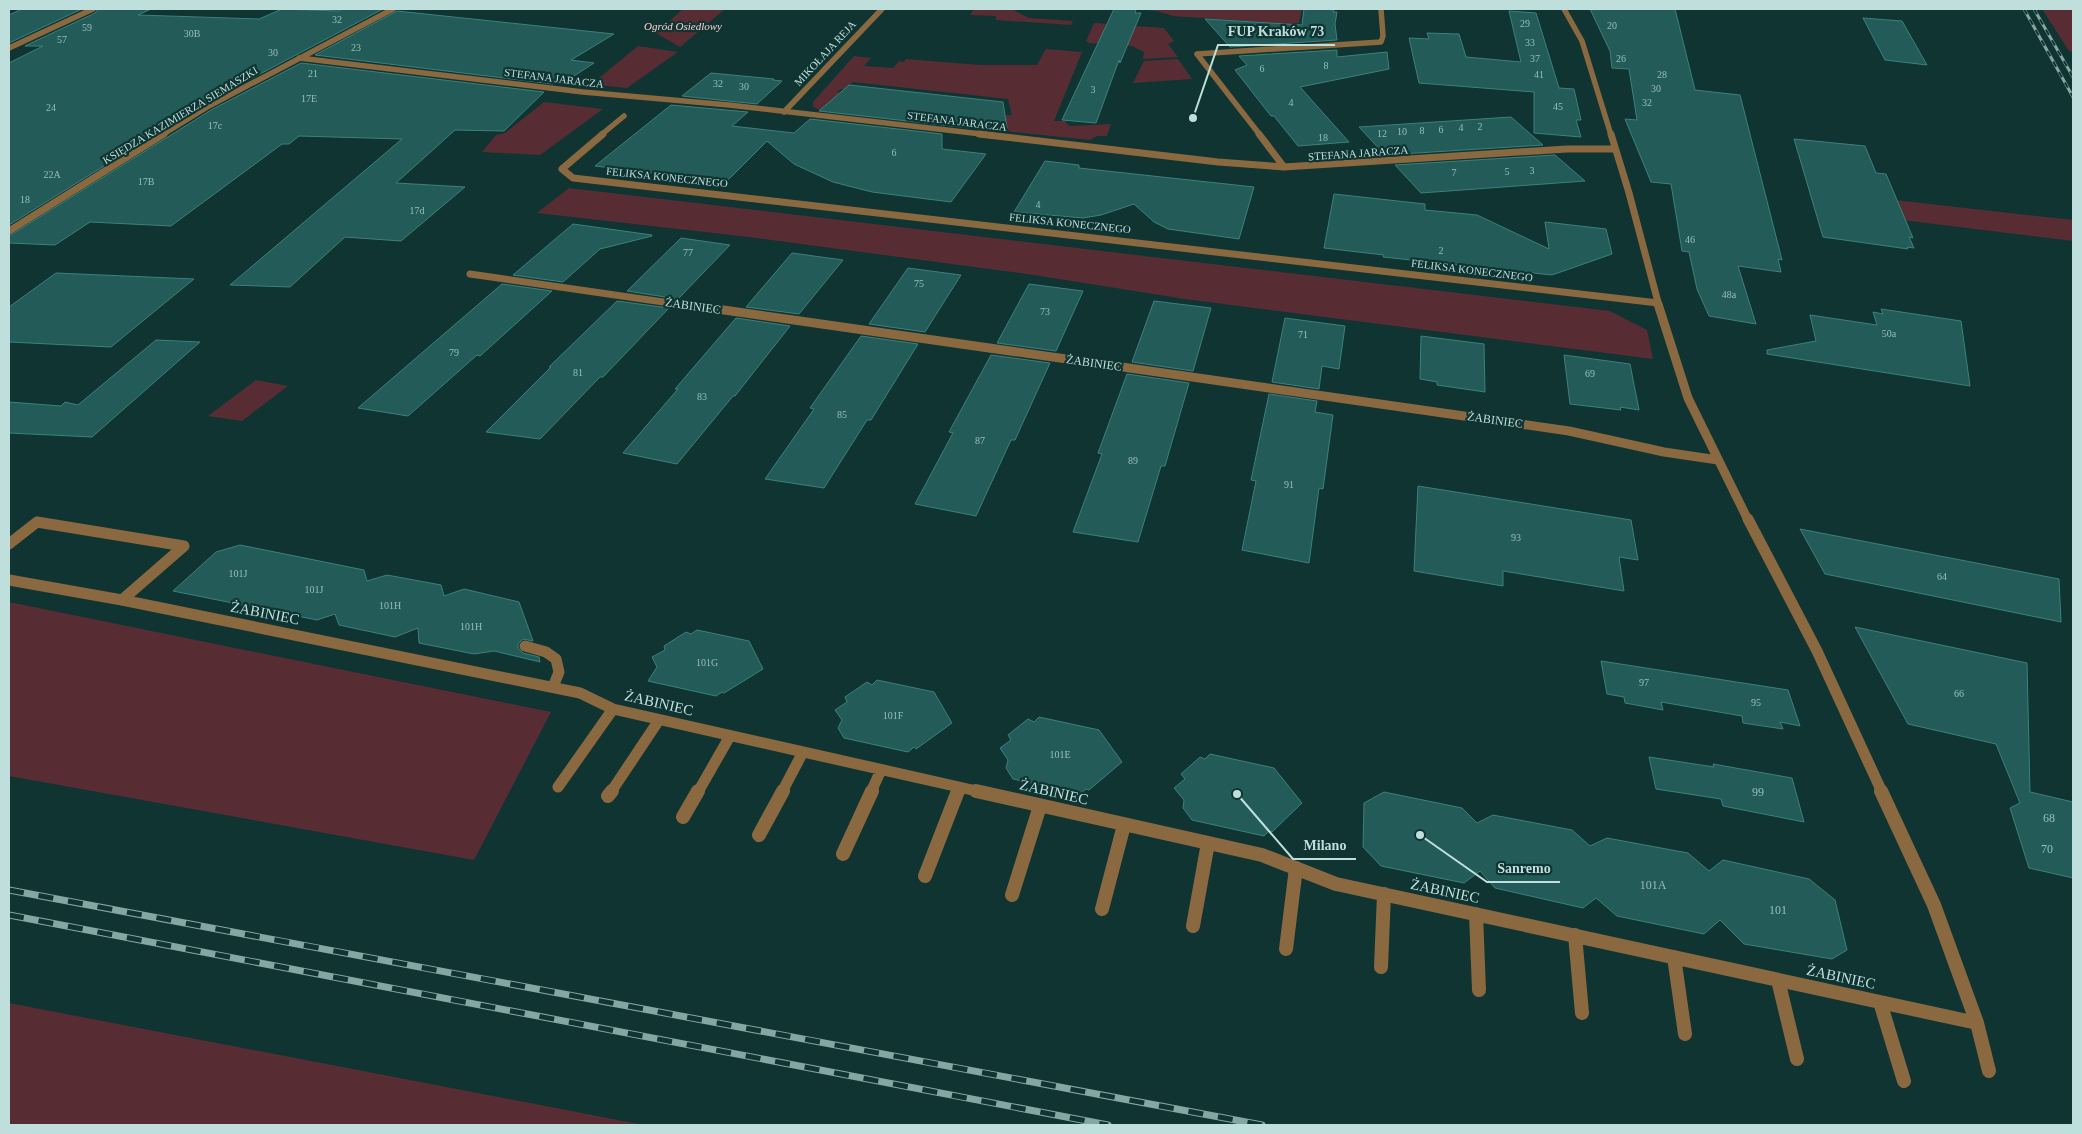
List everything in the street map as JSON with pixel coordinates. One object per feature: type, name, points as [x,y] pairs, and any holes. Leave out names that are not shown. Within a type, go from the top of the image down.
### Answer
[{"type":"street","points":[[9,48],[93,9]]},
{"type":"street","name":"KSIĘDZA KAZIMIERZA SIEMASZKI","points":[[9,231],[209,106],[393,9]]},
{"type":"street","name":"MIKOŁAJA REJA","points":[[784,112],[882,9]]},
{"type":"street","points":[[1284,167],[1197,54],[1381,42],[1380,9]]},
{"type":"street","points":[[1564,9],[1579,34],[1629,192],[1658,303],[1688,398],[1817,651],[1934,905],[1977,1023],[1989,1071]]},
{"type":"street","name":"STEFANA JARACZA","points":[[299,58],[583,92],[729,105],[1209,161],[1284,167],[1567,149],[1614,149]]},
{"type":"street","name":"FELIKSA KONECZNEGO","points":[[624,116],[562,169],[573,178],[1658,303]]},
{"type":"street","name":"ŻABINIEC","points":[[470,274],[1569,431],[1664,452],[1718,460]]},
{"type":"street","points":[[9,544],[37,522],[184,546],[122,600]]},
{"type":"street","name":"ŻABINIEC","points":[[9,580],[122,600],[580,693],[613,709],[659,720],[1124,825],[1262,854],[1336,884],[1977,1023]]},
{"type":"street","points":[[526,646],[546,652],[556,658],[559,672],[553,687]]},
{"type":"street","points":[[558,787],[613,709]]},
{"type":"street","points":[[608,796],[659,720]]},
{"type":"street","points":[[683,817],[730,736]]},
{"type":"street","points":[[759,835],[803,752]]},
{"type":"street","points":[[842,854],[881,770]]},
{"type":"street","points":[[925,876],[959,788]]},
{"type":"street","points":[[1012,895],[1040,806]]},
{"type":"street","points":[[1102,910],[1124,825]]},
{"type":"street","points":[[1193,926],[1208,843]]},
{"type":"street","points":[[1286,949],[1296,868]]},
{"type":"street","points":[[1381,967],[1384,894]]},
{"type":"street","points":[[1476,914],[1479,990]]},
{"type":"street","points":[[1575,936],[1582,1012]]},
{"type":"street","points":[[1674,957],[1685,1034]]},
{"type":"street","points":[[1778,980],[1796,1059]]},
{"type":"street","points":[[1880,1002],[1904,1081]]},
{"type":"green space","name":"Ogród Osiedlowy","points":[[683,9],[725,9],[680,47],[656,33]]},
{"type":"green space","points":[[974,9],[1016,9],[1013,10],[1029,18],[1073,21],[1071,25],[996,20],[996,16],[970,15]]},
{"type":"green space","points":[[1134,9],[1302,9],[1299,23],[1289,24],[1173,16],[1157,11]]},
{"type":"green space","points":[[2042,9],[2073,9],[2073,52],[2069,51]]},
{"type":"green space","points":[[1094,23],[1164,28],[1174,41],[1168,44],[1178,57],[1143,59],[1144,52],[1132,46],[1089,43],[1086,41]]},
{"type":"green space","points":[[638,46],[678,52],[627,88],[595,85],[599,78]]},
{"type":"green space","points":[[1046,49],[1082,52],[1054,121],[1065,121],[1069,126],[1111,124],[1107,136],[1097,136],[1090,140],[965,127],[990,116],[1012,115],[1008,99],[853,82],[837,92],[840,93],[820,110],[813,107],[813,102],[854,56],[871,58],[864,66],[893,68],[899,61],[904,62],[906,59],[981,65],[1037,65]]},
{"type":"green space","points":[[1178,59],[1192,79],[1133,83],[1144,61]]},
{"type":"green space","points":[[544,102],[603,109],[540,155],[482,152],[496,135],[505,133]]},
{"type":"green space","points":[[569,188],[1610,311],[1647,330],[1653,359],[1185,299],[1034,275],[749,237],[537,213]]},
{"type":"green space","points":[[1823,192],[2073,220],[2073,241],[1829,211]]},
{"type":"green space","points":[[256,380],[288,386],[242,421],[208,416]]},
{"type":"green space","points":[[9,602],[551,712],[474,860],[9,776]]},
{"type":"green space","points":[[9,1003],[644,1125],[9,1125]]},
{"type":"building","points":[[22,9],[82,9],[9,43],[9,15]]},
{"type":"building","points":[[98,9],[151,9],[138,15],[259,19],[282,9],[338,11],[342,9],[383,9],[207,102],[9,225],[9,63],[43,46],[25,46],[95,13]]},
{"type":"building","points":[[1114,9],[1136,9],[1135,13],[1141,13],[1120,63],[1119,60],[1096,123],[1062,120]]},
{"type":"building","points":[[1304,9],[1334,9],[1333,12],[1337,12],[1335,24],[1337,40],[1230,47],[1205,19],[1302,25]]},
{"type":"building","points":[[1590,9],[1675,9],[1695,90],[1740,95],[1782,260],[1778,259],[1781,272],[1738,266],[1756,324],[1709,316],[1697,289],[1689,252],[1682,251],[1671,184],[1651,182],[1625,119],[1637,120],[1629,69],[1612,68],[1610,51]]},
{"type":"building","points":[[397,11],[614,34],[571,60],[594,63],[563,83],[555,82],[553,84],[315,55]]},
{"type":"building","points":[[1509,11],[1536,13],[1559,88],[1574,89],[1581,120],[1576,120],[1581,137],[1534,133],[1534,92],[1419,83],[1409,38],[1429,39],[1427,33],[1459,34],[1466,57],[1521,62]]},
{"type":"building","points":[[1863,18],[1902,21],[1927,65],[1885,60]]},
{"type":"building","points":[[1337,50],[1337,57],[1387,52],[1389,69],[1300,87],[1349,142],[1298,146],[1274,116],[1271,116],[1235,70],[1247,65],[1239,56]]},
{"type":"building","points":[[301,63],[544,92],[504,131],[455,130],[396,183],[465,187],[401,241],[345,237],[290,287],[230,285],[402,139],[299,136],[289,144],[282,144],[171,226],[90,222],[55,245],[9,243],[9,236],[211,110]]},
{"type":"building","points":[[711,73],[782,81],[757,104],[682,96]]},
{"type":"building","points":[[849,85],[1003,102],[1007,128],[978,129],[819,111]]},
{"type":"building","points":[[671,105],[748,112],[732,126],[794,133],[810,119],[942,134],[942,149],[986,154],[951,202],[872,192],[833,182],[794,164],[767,141],[726,182],[595,166]]},
{"type":"building","points":[[1511,117],[1543,145],[1385,155],[1359,127]]},
{"type":"building","points":[[1794,139],[1865,146],[1876,173],[1886,174],[1913,238],[1909,237],[1914,248],[1907,247],[1908,249],[1823,237]]},
{"type":"building","points":[[1555,155],[1585,181],[1421,193],[1395,165]]},
{"type":"building","points":[[1045,161],[1079,165],[1079,168],[1254,187],[1239,239],[1168,229],[1154,222],[1134,204],[1101,215],[1083,218],[1014,212]]},
{"type":"building","points":[[1334,194],[1425,204],[1425,210],[1477,215],[1549,249],[1545,222],[1606,229],[1612,254],[1552,275],[1383,257],[1384,255],[1324,248]]},
{"type":"building","points":[[573,224],[652,236],[600,249],[563,282],[513,275]]},
{"type":"building","points":[[681,238],[730,245],[678,299],[627,291]]},
{"type":"building","points":[[792,253],[843,260],[799,314],[746,307]]},
{"type":"building","points":[[908,268],[961,275],[925,332],[869,324]]},
{"type":"building","points":[[56,273],[194,279],[111,347],[9,342],[9,307]]},
{"type":"building","points":[[502,284],[552,291],[480,356],[477,355],[408,416],[358,408]]},
{"type":"building","points":[[1029,284],[1083,291],[1056,351],[997,343]]},
{"type":"building","points":[[617,301],[669,308],[540,439],[486,432],[551,367],[549,367]]},
{"type":"building","points":[[1154,301],[1211,308],[1193,371],[1132,362]]},
{"type":"building","points":[[1881,309],[1961,321],[1970,386],[1767,354],[1767,350],[1816,341],[1810,315],[1877,325],[1873,312],[1883,314]]},
{"type":"building","points":[[736,318],[790,326],[735,396],[733,396],[677,464],[623,453],[678,389],[675,389]]},
{"type":"building","points":[[1285,318],[1345,326],[1339,369],[1322,366],[1319,389],[1272,382]]},
{"type":"building","points":[[861,336],[918,344],[871,420],[867,420],[824,488],[765,479],[814,409],[810,408]]},
{"type":"building","points":[[1421,336],[1484,344],[1485,392],[1437,385],[1437,382],[1420,379]]},
{"type":"building","points":[[156,340],[200,342],[92,437],[9,433],[9,402],[61,406],[65,402],[78,405]]},
{"type":"building","points":[[991,355],[1050,363],[1015,440],[1011,440],[976,516],[915,504],[953,433],[949,432]]},
{"type":"building","points":[[1564,355],[1630,364],[1639,410],[1620,407],[1621,410],[1570,404]]},
{"type":"building","points":[[1127,374],[1189,383],[1165,466],[1161,466],[1138,542],[1073,532],[1102,454],[1098,453]]},
{"type":"building","points":[[1269,394],[1317,401],[1315,412],[1333,415],[1323,489],[1319,488],[1309,563],[1242,550],[1256,481],[1251,480]]},
{"type":"building","points":[[1418,486],[1631,520],[1638,560],[1619,557],[1624,591],[1503,571],[1503,586],[1414,571]]},
{"type":"building","points":[[1800,529],[2059,579],[2061,622],[1825,574]]},
{"type":"building","points":[[240,545],[364,570],[367,581],[387,575],[441,585],[444,596],[464,589],[519,602],[533,641],[523,639],[518,644],[518,648],[523,653],[539,657],[540,662],[494,651],[474,654],[419,643],[418,628],[395,637],[339,625],[335,614],[317,620],[173,591],[216,552]]},
{"type":"building","points":[[1855,627],[2027,663],[2030,792],[2073,802],[2073,878],[2029,868],[2010,808],[2020,803],[1996,744],[1908,724]]},
{"type":"building","points":[[697,630],[749,641],[763,669],[716,696],[648,681],[657,667],[652,657],[665,650],[664,646],[686,632],[691,634]]},
{"type":"building","points":[[1601,661],[1788,690],[1800,726],[1780,722],[1783,729],[1743,723],[1742,716],[1661,702],[1663,710],[1625,703],[1624,697],[1607,694]]},
{"type":"building","points":[[877,680],[934,692],[952,723],[916,749],[914,747],[908,752],[844,738],[838,728],[842,720],[835,710],[847,702],[845,697],[867,682],[872,685]]},
{"type":"building","points":[[1039,717],[1099,730],[1122,762],[1089,790],[1086,789],[1080,794],[1013,779],[1006,768],[1008,760],[1000,748],[1011,740],[1008,735],[1028,719],[1034,722]]},
{"type":"building","points":[[1210,754],[1274,768],[1302,803],[1272,832],[1269,831],[1264,836],[1192,820],[1183,808],[1184,800],[1174,788],[1185,779],[1181,774],[1200,757],[1205,759]]},
{"type":"building","points":[[1649,757],[1714,767],[1713,764],[1792,778],[1804,822],[1723,806],[1721,799],[1656,789]]},
{"type":"building","points":[[1384,792],[1462,808],[1477,823],[1493,815],[1572,830],[1590,846],[1607,838],[1688,853],[1709,871],[1723,860],[1809,879],[1835,900],[1847,950],[1832,959],[1744,944],[1720,920],[1704,934],[1617,916],[1596,898],[1583,908],[1495,888],[1480,871],[1464,883],[1381,866],[1363,847],[1364,803]]},
{"type":"railway","points":[[2024,9],[2073,97]]},
{"type":"railway","points":[[2034,9],[2073,77]]},
{"type":"railway","points":[[9,890],[1262,1125]]},
{"type":"railway","points":[[9,915],[1108,1125]]},
{"type":"place","name":"FUP Kraków 73","points":[[1193,118]]},
{"type":"place","name":"Milano","points":[[1237,794]]},
{"type":"place","name":"Sanremo","points":[[1420,835]]}]
